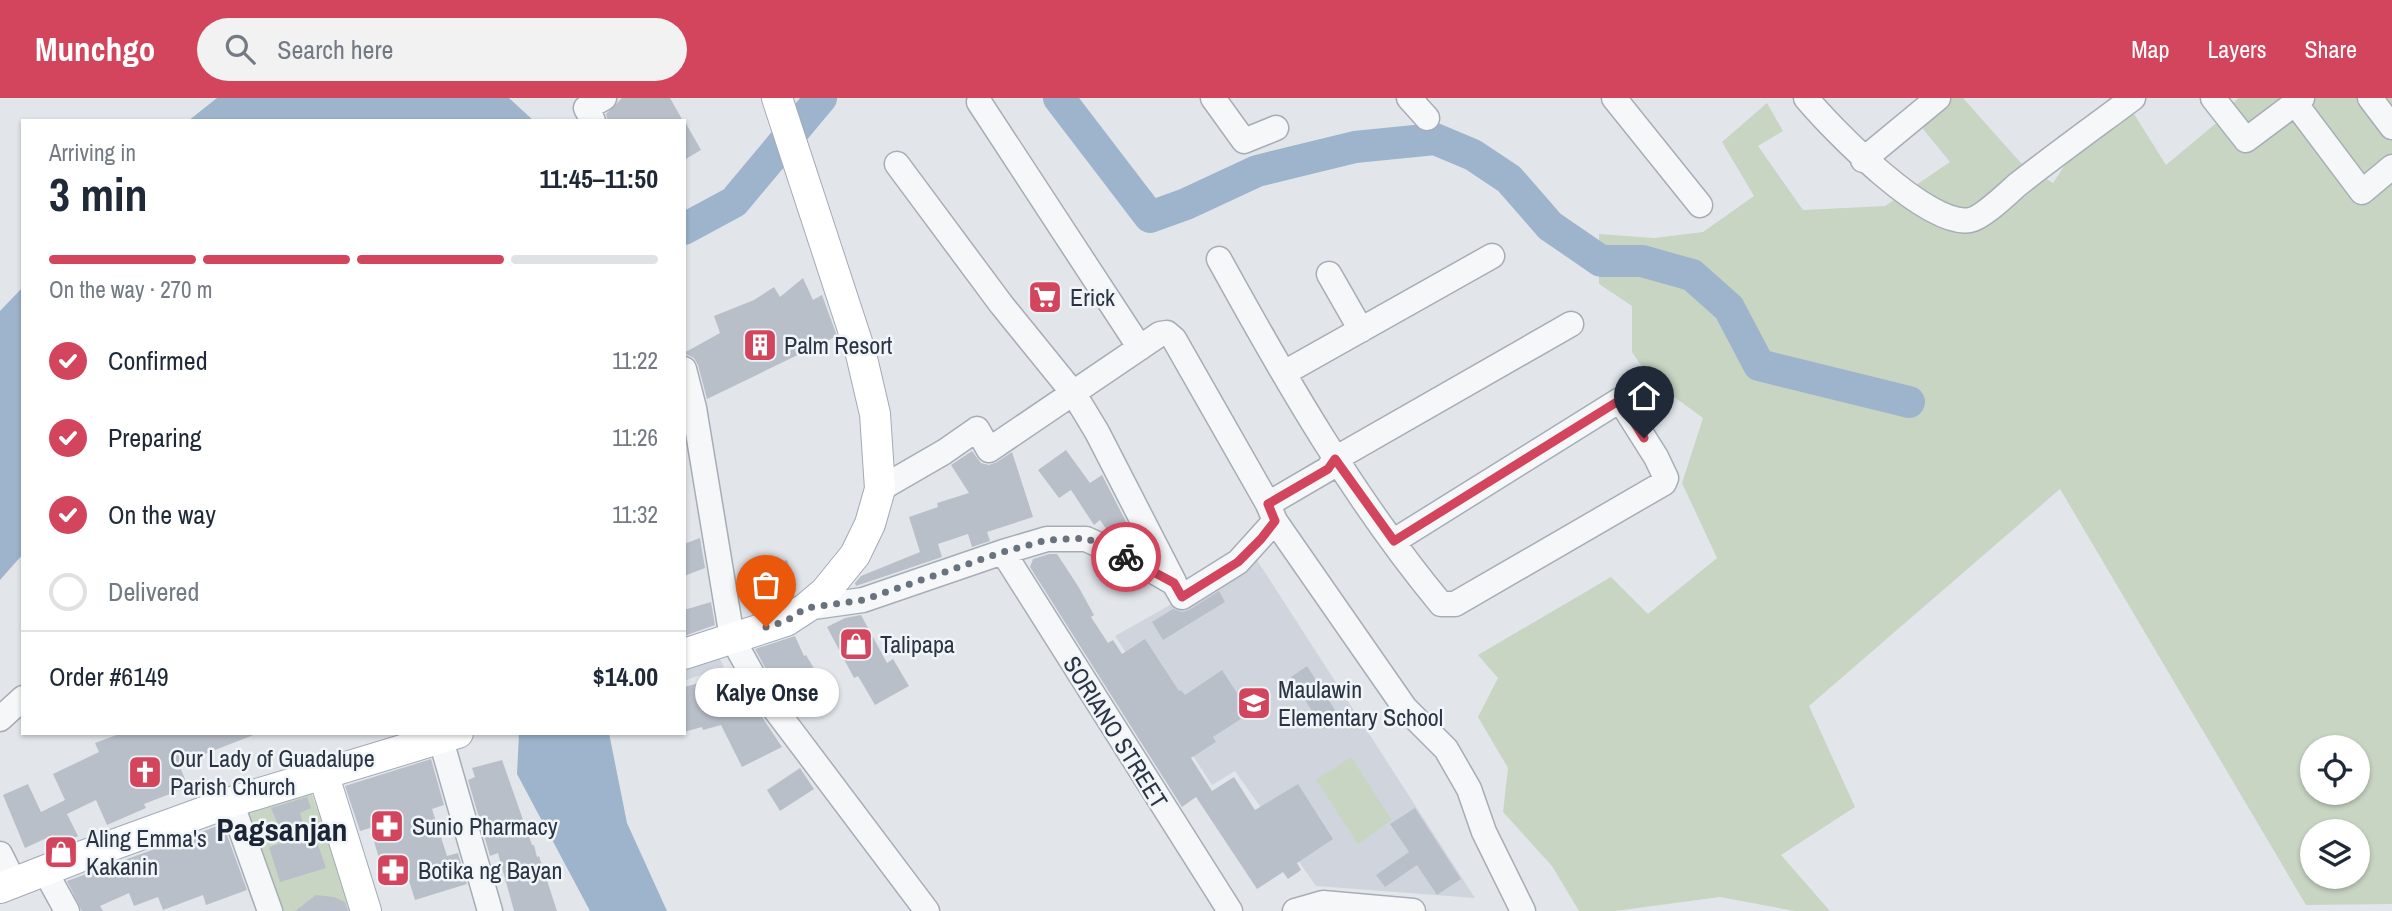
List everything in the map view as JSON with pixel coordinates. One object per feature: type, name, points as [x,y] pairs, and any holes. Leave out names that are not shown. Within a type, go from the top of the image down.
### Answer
[{"type":"main road","points":[[686,653],[786,621],[825,592],[855,555],[870,523],[880,489],[876,414],[861,354],[796,149],[777,98]]},
{"type":"main road","points":[[7,885],[231,802],[448,735]]},
{"type":"main road","points":[[323,773],[366,911]]},
{"type":"street","points":[[1213,98],[1244,141],[1276,128]]},
{"type":"street","points":[[1409,98],[1427,118]]},
{"type":"street","points":[[1614,98],[1700,205]]},
{"type":"street","points":[[1806,98],[1863,160],[1936,213],[1954,221],[1973,220],[2133,98]]},
{"type":"street","points":[[1863,160],[1938,98]]},
{"type":"street","points":[[2213,98],[2246,140],[2298,100],[2362,192],[2392,167]]},
{"type":"street","points":[[2370,98],[2392,127]]},
{"type":"street","points":[[979,103],[1140,348]]},
{"type":"street","points":[[897,164],[1001,304],[1074,394],[1097,432],[1178,590]]},
{"type":"street","points":[[1284,373],[1492,256]]},
{"type":"street","points":[[1219,259],[1335,459],[1394,541],[1441,604],[1455,604],[1653,490],[1664,483],[1666,478],[1620,400],[1394,541]]},
{"type":"street","points":[[1329,274],[1361,330]]},
{"type":"street","points":[[1178,590],[1238,562],[1261,539],[1271,513],[1328,469],[1335,459],[1571,324]]},
{"type":"street","points":[[880,489],[944,452],[977,429],[989,450],[1160,334],[1171,335],[1271,513],[1405,708],[1446,749],[1469,789],[1484,832],[1523,911]]},
{"type":"street","points":[[686,377],[694,408],[733,638],[762,692],[927,911]]},
{"type":"street","points":[[806,608],[863,600],[1003,552],[1047,540],[1086,538],[1143,565],[1178,590]]},
{"type":"street","name":"SORIANO STREET","points":[[1003,552],[1230,911]]},
{"type":"street","points":[[0,719],[21,700]]},
{"type":"street","points":[[448,735],[490,911]]},
{"type":"street","points":[[231,802],[270,911]]},
{"type":"street","points":[[0,854],[7,885]]},
{"type":"street","points":[[45,871],[67,911]]},
{"type":"street","points":[[1295,911],[1323,903],[1413,911]]},
{"type":"shaded area","name":"Maulawin Elementary School","points":[[1255,557],[1475,898],[1316,886],[1235,771],[1212,785],[1115,636]]},
{"type":"shaded area","points":[[720,659],[724,667],[686,680],[686,669]]},
{"type":"green space","points":[[1945,98],[1963,98],[2020,162],[2053,183],[2109,98],[2124,98],[2166,165],[2215,124],[2238,98],[2392,98],[2392,904],[2306,905],[2060,489],[1809,706],[1855,807],[1781,855],[1830,911],[1794,911],[1720,897],[1615,911],[1579,911],[1552,866],[1503,812],[1508,768],[1478,717],[1498,678],[1478,655],[1611,577],[1648,614],[1717,558],[1682,483],[1703,418],[1651,380],[1632,352],[1632,306],[1599,284],[1599,234],[1654,238],[1703,232],[1754,196],[1722,142],[1767,103],[1783,131],[1758,146],[1803,210],[1885,206],[1950,162],[1923,129]]},
{"type":"green space","points":[[1351,757],[1392,820],[1358,844],[1316,780]]},
{"type":"green space","points":[[309,786],[354,911],[281,911],[245,811]]},
{"type":"water","points":[[217,98],[509,98],[532,119],[191,119]]},
{"type":"water","points":[[21,289],[21,556],[0,580],[0,311]]},
{"type":"water","points":[[519,735],[609,735],[627,823],[667,911],[590,911],[517,774]]},
{"type":"building","points":[[622,98],[670,98],[682,119],[607,119],[606,114]]},
{"type":"building","points":[[686,124],[701,150],[686,159]]},
{"type":"building","name":"Palm Resort","points":[[803,278],[813,300],[822,295],[837,336],[707,399],[698,365],[686,352],[720,333],[714,316],[754,300],[774,287],[780,297]]},
{"type":"building","points":[[1066,450],[1090,483],[1102,475],[1139,547],[1109,533],[1100,520],[1094,525],[1071,490],[1059,498],[1038,470]]},
{"type":"building","points":[[972,451],[981,463],[989,465],[1012,452],[1033,517],[987,532],[990,541],[972,547],[968,534],[938,544],[942,557],[856,586],[855,583],[861,576],[920,552],[909,517],[938,507],[937,503],[969,493],[951,465]]},
{"type":"building","points":[[700,538],[705,568],[686,575],[686,543]]},
{"type":"building","points":[[1057,554],[1094,615],[1091,617],[1108,643],[1113,640],[1122,654],[1145,639],[1179,691],[1185,695],[1222,670],[1250,713],[1213,737],[1216,742],[1191,758],[1212,791],[1234,777],[1255,810],[1298,784],[1333,839],[1297,863],[1301,870],[1288,879],[1283,872],[1257,889],[1196,797],[1182,807],[1030,567],[1033,559]]},
{"type":"building","points":[[787,560],[796,590],[749,603],[740,573]]},
{"type":"building","points":[[1219,591],[1225,602],[1163,640],[1152,622],[1173,609],[1182,612],[1189,610]]},
{"type":"building","points":[[711,602],[715,625],[686,635],[686,609]]},
{"type":"building","name":"Talipapa","points":[[861,615],[887,663],[893,659],[909,686],[875,705],[858,676],[854,678],[827,627],[845,618]]},
{"type":"building","points":[[795,636],[804,656],[806,655],[815,670],[810,673],[823,693],[795,711],[774,684],[755,649]]},
{"type":"building","points":[[1307,666],[1340,718],[1323,729],[1291,677]]},
{"type":"building","points":[[714,679],[720,700],[744,690],[782,747],[742,767],[721,725],[686,731],[686,686]]},
{"type":"building","points":[[117,735],[253,735],[179,764],[188,787],[144,804],[146,808],[107,825],[96,800],[67,814],[78,836],[58,846],[53,835],[25,848],[3,795],[28,784],[41,812],[65,800],[53,774],[99,752],[95,743]]},
{"type":"building","points":[[431,759],[444,805],[432,809],[447,856],[458,853],[467,884],[415,900],[405,868],[384,875],[370,828],[360,831],[345,786]]},
{"type":"building","points":[[502,760],[557,911],[514,911],[498,853],[490,856],[468,780],[475,777],[472,768]]},
{"type":"building","points":[[800,768],[814,789],[780,811],[767,790]]},
{"type":"building","points":[[307,797],[311,808],[300,813],[310,844],[317,842],[326,868],[280,882],[269,847],[285,842],[271,808]]},
{"type":"building","points":[[1415,808],[1461,879],[1437,895],[1417,865],[1385,887],[1376,875],[1409,852],[1390,824]]},
{"type":"building","points":[[223,824],[247,890],[206,905],[203,895],[163,910],[158,897],[134,906],[129,893],[100,906],[103,911],[82,911],[67,881]]},
{"type":"building","points":[[316,895],[334,897],[345,902],[348,911],[295,911]]},
{"type":"waterway","points":[[686,228],[734,202],[821,98]]},
{"type":"waterway","points":[[1059,98],[1150,217],[1186,204],[1257,171],[1355,147],[1435,139],[1473,155],[1509,179],[1550,226],[1601,261],[1642,261],[1692,275],[1729,308],[1759,365],[1909,402]]},
{"type":"way so far","points":[[766,627],[786,621],[806,608],[863,600],[1003,552],[1047,540],[1086,538],[1126,557]]},
{"type":"place","name":"Erick","points":[[1045,297]]},
{"type":"place","name":"Palm Resort","points":[[760,345]]},
{"type":"place","name":"Kalye Onse","points":[[766,627]]},
{"type":"place","name":"Talipapa","points":[[856,644]]},
{"type":"place","name":"Maulawin Elementary School","points":[[1254,703]]},
{"type":"place","name":"Our Lady of Guadalupe Parish Church","points":[[145,772]]},
{"type":"place","name":"Sunio Pharmacy","points":[[387,826]]},
{"type":"place","name":"Aling Emma's Kakanin","points":[[61,852]]},
{"type":"place","name":"Botika ng Bayan","points":[[393,870]]},
{"type":"district","name":"Pagsanjan","points":[[282,829]]},
{"type":"route","points":[[1126,557],[1174,583],[1182,597],[1238,562],[1275,521],[1268,504],[1328,469],[1335,459],[1394,541],[1620,400],[1644,438]]}]
